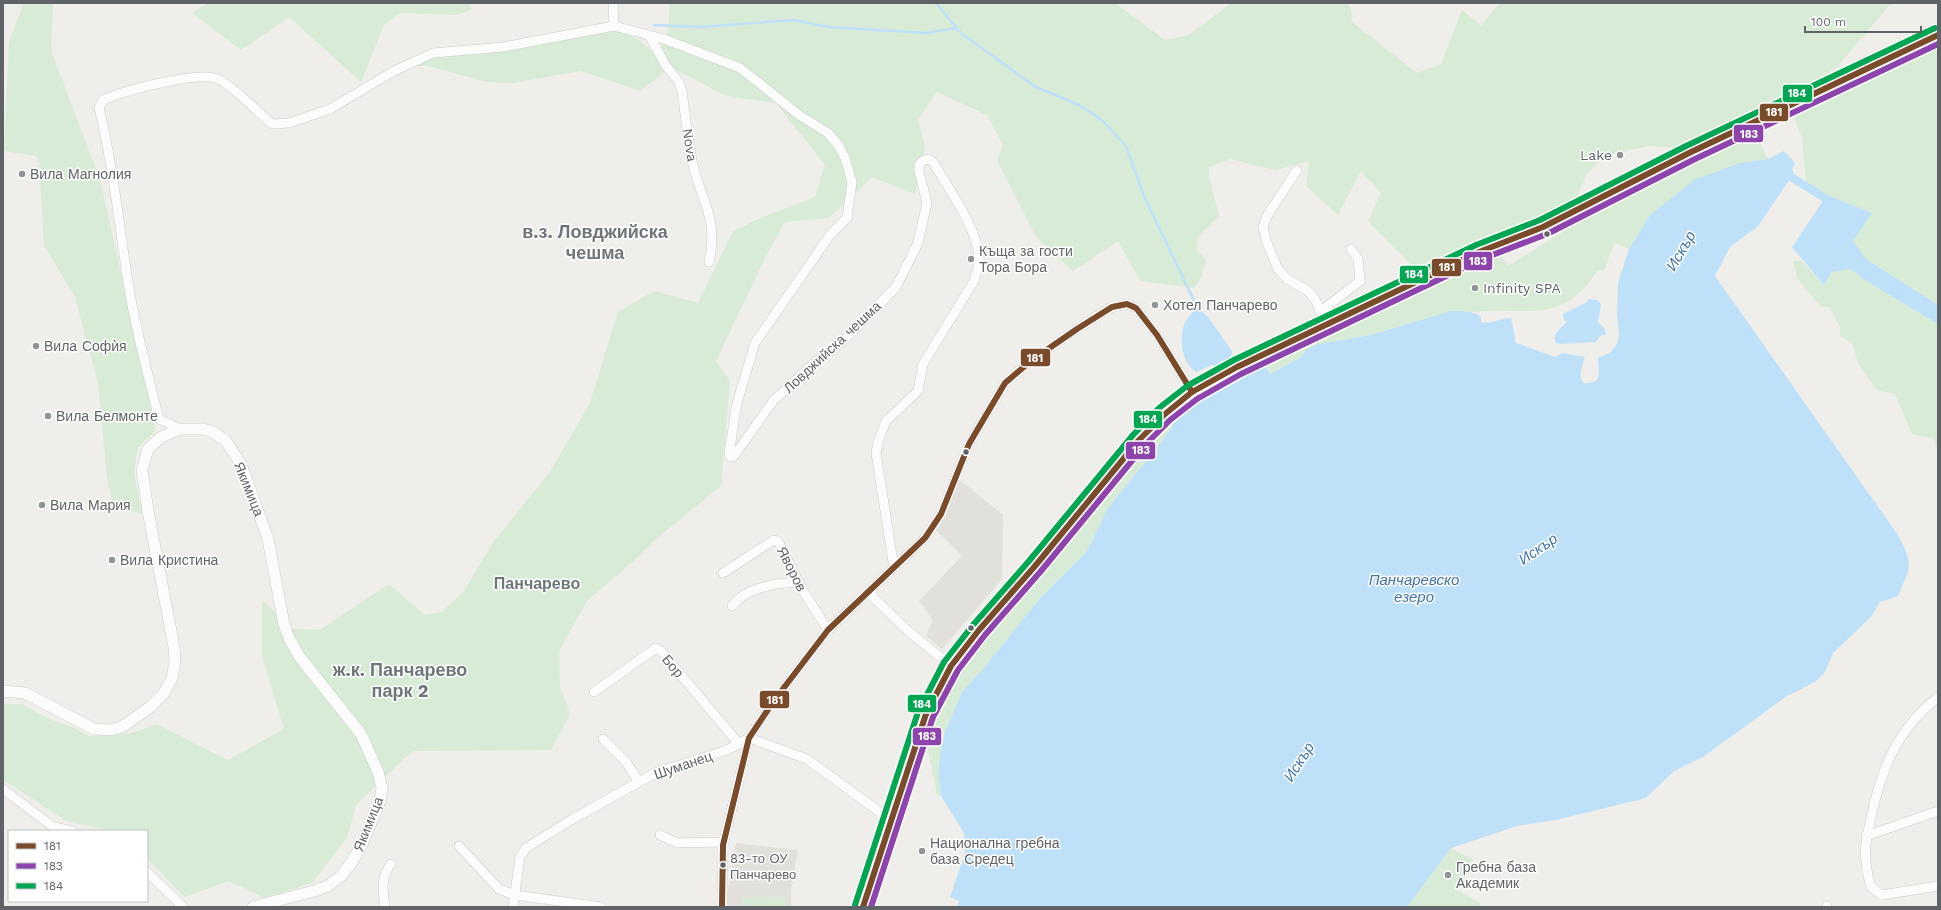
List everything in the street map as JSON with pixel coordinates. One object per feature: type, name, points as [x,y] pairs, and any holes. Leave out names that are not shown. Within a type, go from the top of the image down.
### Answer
[{"type":"main road","points":[[863,907],[926,714],[951,666],[979,630],[1035,566],[1139,440],[1164,414],[1192,392],[1211,380],[1237,367],[1479,252],[1543,227],[1689,154],[1938,35]]},
{"type":"street","points":[[613,3],[614,26]]},
{"type":"street","points":[[180,429],[159,419],[148,375],[128,283],[107,140],[99,108],[103,100],[157,83],[205,77],[219,79],[272,124],[289,123],[330,109],[394,71],[433,53],[503,47],[614,26],[648,35]]},
{"type":"street","name":"Ловджийска чешма","points":[[648,35],[664,39],[740,68],[799,115],[828,133],[839,146],[846,158],[851,176],[851,195],[847,218],[830,235],[755,343],[737,403],[729,454],[731,457],[734,456],[773,402],[813,364],[844,340],[896,286],[918,243],[927,203],[919,171],[919,165],[924,160],[930,159],[933,162],[966,217],[978,251],[979,261],[974,281],[923,364],[918,391],[886,421],[878,442],[876,453],[894,568]]},
{"type":"street","name":"Nova","points":[[648,35],[666,66],[679,82],[682,90],[693,165],[709,211],[713,236],[709,262]]},
{"type":"street","points":[[1297,170],[1267,216],[1263,227],[1267,243],[1278,269],[1287,279],[1308,291],[1315,299],[1326,325]]},
{"type":"street","points":[[1321,311],[1360,281],[1358,259],[1351,249]]},
{"type":"street","points":[[722,907],[723,845],[749,738],[828,630],[869,593],[925,538],[941,514],[969,444],[1005,383],[1032,360],[1077,329],[1112,307],[1127,304],[1136,308],[1157,335],[1192,392]]},
{"type":"street","name":"Якимица","points":[[3,691],[25,693],[94,729],[110,730],[122,727],[150,707],[164,693],[172,678],[175,661],[174,647],[148,510],[142,470],[148,449],[161,437],[180,429],[203,429],[218,435],[230,446],[241,464],[268,539],[284,624],[289,638],[299,656],[361,734],[378,772],[382,788],[380,801],[363,842],[352,862],[341,876],[328,886],[314,892],[253,907]]},
{"type":"street","name":"Яворов","points":[[723,572],[774,540],[778,542],[798,582],[828,630]]},
{"type":"street","points":[[732,606],[736,600],[760,588],[798,582]]},
{"type":"street","points":[[869,593],[907,630],[951,666]]},
{"type":"street","name":"Бор","points":[[594,692],[656,648],[660,650],[739,744]]},
{"type":"street","points":[[1938,697],[1902,734],[1888,757],[1877,790],[1866,836],[1865,866],[1871,888],[1882,895],[1938,886]]},
{"type":"street","points":[[603,738],[626,762],[639,782]]},
{"type":"street","points":[[749,738],[807,759],[892,821]]},
{"type":"street","name":"Шуманец","points":[[513,907],[520,857],[526,848],[571,820],[655,773],[727,750],[749,738]]},
{"type":"street","points":[[3,789],[52,826],[68,830]]},
{"type":"street","points":[[1866,836],[1938,812]]},
{"type":"street","points":[[660,835],[677,843],[720,842],[723,845]]},
{"type":"street","points":[[459,846],[500,889],[515,895],[601,907]]},
{"type":"street","points":[[385,907],[383,880],[386,871],[391,864]]},
{"type":"street","points":[[148,873],[183,907]]},
{"type":"shaded area","points":[[960,480],[1003,515],[1002,579],[942,649],[926,636],[933,620],[919,601],[962,556],[935,529],[945,513]]},
{"type":"shaded area","points":[[736,843],[798,850],[791,891],[791,907],[725,907]]},
{"type":"green space","points":[[24,3],[53,3],[51,51],[100,179],[156,430],[138,448],[134,473],[142,514],[113,505],[107,477],[98,383],[75,297],[44,245],[39,161],[36,156],[4,151],[9,42]]},
{"type":"green space","points":[[208,3],[469,3],[471,10],[457,15],[401,13],[384,25],[361,82],[289,17],[241,50],[192,13]]},
{"type":"green space","points":[[670,3],[1115,3],[1165,40],[1189,35],[1231,3],[1347,3],[1351,10],[1352,22],[1417,73],[1441,64],[1462,10],[1481,26],[1500,3],[1891,3],[1838,66],[1810,86],[1677,148],[1648,146],[1606,156],[1587,173],[1575,200],[1417,271],[1368,221],[1381,193],[1361,171],[1338,215],[1306,186],[1309,161],[1275,170],[1231,159],[1209,167],[1209,178],[1219,216],[1198,237],[1197,251],[1206,259],[1202,276],[1194,288],[1140,281],[1118,241],[1073,271],[1036,237],[997,160],[1003,145],[987,115],[937,92],[918,120],[925,147],[915,194],[872,177],[829,218],[785,222],[767,254],[716,361],[730,381],[721,486],[657,538],[636,559],[587,601],[559,651],[560,687],[570,714],[551,750],[412,751],[356,805],[347,838],[312,883],[264,898],[229,881],[184,897],[148,859],[148,830],[110,830],[66,821],[7,782],[3,782],[3,704],[22,704],[49,719],[74,728],[88,736],[129,734],[157,724],[228,760],[284,729],[262,656],[262,600],[292,629],[320,630],[389,584],[425,615],[443,611],[464,591],[494,541],[550,472],[590,403],[618,312],[654,291],[698,303],[733,231],[763,217],[815,197],[825,165],[776,103],[726,96],[671,67],[640,91],[581,71],[513,83],[487,82],[428,66],[407,66],[434,56],[614,28],[637,39],[657,56],[668,31]]},
{"type":"green space","points":[[1938,41],[1938,305],[1866,259],[1853,241],[1871,213],[1827,195],[1806,181],[1802,138],[1791,110]]},
{"type":"green space","points":[[1754,131],[1768,159],[1740,163],[1650,215],[1629,249],[1614,243],[1604,271],[1598,270],[1584,288],[1570,300],[1556,307],[1527,311],[1462,311],[1371,335],[1318,344],[1307,349],[1301,357],[1270,374],[1264,364],[1337,327],[1444,278],[1501,256],[1508,266],[1564,231],[1575,217],[1614,195]]},
{"type":"green space","points":[[1846,252],[1856,273],[1871,284],[1938,324],[1938,449],[1933,438],[1912,434],[1895,394],[1877,390],[1859,365],[1852,343],[1840,336],[1840,327],[1829,307],[1821,307],[1797,278],[1793,261],[1801,260],[1824,285]]},
{"type":"green space","points":[[1182,412],[1163,440],[1108,508],[1087,551],[1041,597],[983,669],[962,692],[944,734],[938,769],[941,796],[937,795],[926,739],[951,680],[977,644],[1039,575],[1139,446],[1170,419]]},
{"type":"green space","name":"Гребна база Академик","points":[[1451,848],[1472,859],[1457,890],[1480,903],[1481,907],[1407,907]]},
{"type":"green space","points":[[786,897],[786,907],[742,907],[742,898]]},
{"type":"water","name":"Панчаревско езеро","points":[[1784,151],[1795,163],[1792,169],[1794,173],[1758,226],[1730,247],[1715,276],[1898,535],[1907,554],[1909,566],[1906,578],[1898,596],[1880,602],[1870,618],[1833,653],[1825,672],[1815,682],[1787,696],[1703,757],[1674,771],[1646,798],[1556,820],[1517,826],[1451,848],[1407,907],[957,907],[959,901],[950,897],[965,853],[964,833],[941,796],[938,769],[944,734],[962,692],[983,669],[1041,597],[1087,551],[1108,508],[1163,440],[1182,412],[1212,390],[1216,367],[1212,365],[1196,372],[1191,368],[1183,351],[1182,338],[1184,325],[1197,307],[1208,317],[1232,351],[1231,360],[1239,376],[1264,364],[1270,374],[1301,357],[1307,349],[1318,344],[1371,335],[1451,311],[1459,311],[1470,312],[1478,315],[1481,317],[1481,322],[1484,323],[1511,318],[1516,343],[1555,357],[1562,353],[1585,357],[1581,377],[1582,381],[1585,383],[1590,383],[1597,380],[1599,373],[1598,358],[1610,353],[1617,344],[1619,335],[1617,313],[1618,283],[1629,249],[1650,215],[1694,180],[1740,163],[1768,159]]},
{"type":"water","points":[[1827,195],[1872,213],[1853,241],[1866,259],[1938,305],[1938,324],[1871,284],[1850,269],[1832,272],[1824,285],[1792,247]]},
{"type":"water","points":[[1588,299],[1597,300],[1601,304],[1598,322],[1605,329],[1606,334],[1599,337],[1596,342],[1556,343],[1556,334],[1566,322],[1563,318],[1563,314],[1587,302]]},
{"type":"pier","points":[[1233,359],[1241,374],[1209,390],[1214,369]]},
{"type":"waterway","points":[[936,3],[961,33],[1034,86],[1079,105],[1103,121],[1126,146],[1144,196],[1198,309]]},
{"type":"waterway","points":[[654,25],[699,27],[793,20],[829,27],[926,33],[957,28]]},
{"type":"waterway","points":[[1791,177],[1825,198],[1829,207]]},
{"type":"transit line","name":"184","points":[[855,905],[918,712],[944,662],[973,625],[1029,561],[1133,435],[1159,408],[1187,386],[1234,360],[1476,245],[1540,220],[1686,146],[1935,28]]},
{"type":"transit line","name":"181","points":[[863,907],[926,714],[951,666],[979,630],[1035,566],[1139,440],[1165,414],[1192,392],[1237,367],[1479,252],[1543,227],[1689,153],[1938,35]]},
{"type":"transit line","name":"183","points":[[871,907],[933,717],[958,670],[985,635],[1041,571],[1145,445],[1170,420],[1197,399],[1241,374],[1482,259],[1547,234],[1693,160],[1938,44]]},
{"type":"transit line","name":"181","points":[[722,907],[723,845],[749,738],[773,702],[828,630],[925,538],[941,514],[969,444],[1005,383],[1032,360],[1077,329],[1112,307],[1127,304],[1136,308],[1157,335],[1192,392]]},
{"type":"place","name":"Lake","points":[[1620,155]]},
{"type":"place","name":"Вила Магнолия","points":[[22,174]]},
{"type":"place","name":"Къща за гости Тора Бора","points":[[971,259]]},
{"type":"place","name":"Infinity SPA","points":[[1475,288]]},
{"type":"place","name":"Хотел Панчарево","points":[[1155,305]]},
{"type":"place","name":"Вила Софѝя","points":[[36,346]]},
{"type":"place","name":"Вила Белмонте","points":[[48,416]]},
{"type":"place","name":"Вила Мария","points":[[42,505]]},
{"type":"place","name":"Вила Кристина","points":[[112,560]]},
{"type":"place","name":"Национална гребна база Средец","points":[[922,851]]},
{"type":"place","name":"83-то ОУ Панчарево","points":[[723,865]]},
{"type":"place","name":"Гребна база Академик","points":[[1448,875]]},
{"type":"district","name":"в.з. Ловджийска чешма","points":[[595,242]]},
{"type":"district","name":"Панчарево","points":[[537,583]]},
{"type":"district","name":"ж.к. Панчарево парк 2","points":[[400,680]]},
{"type":"water label","name":"Искър","points":[[1681,251]]},
{"type":"water label","name":"Искър","points":[[1538,549]]},
{"type":"water label","name":"Искър","points":[[1299,762]]}]
